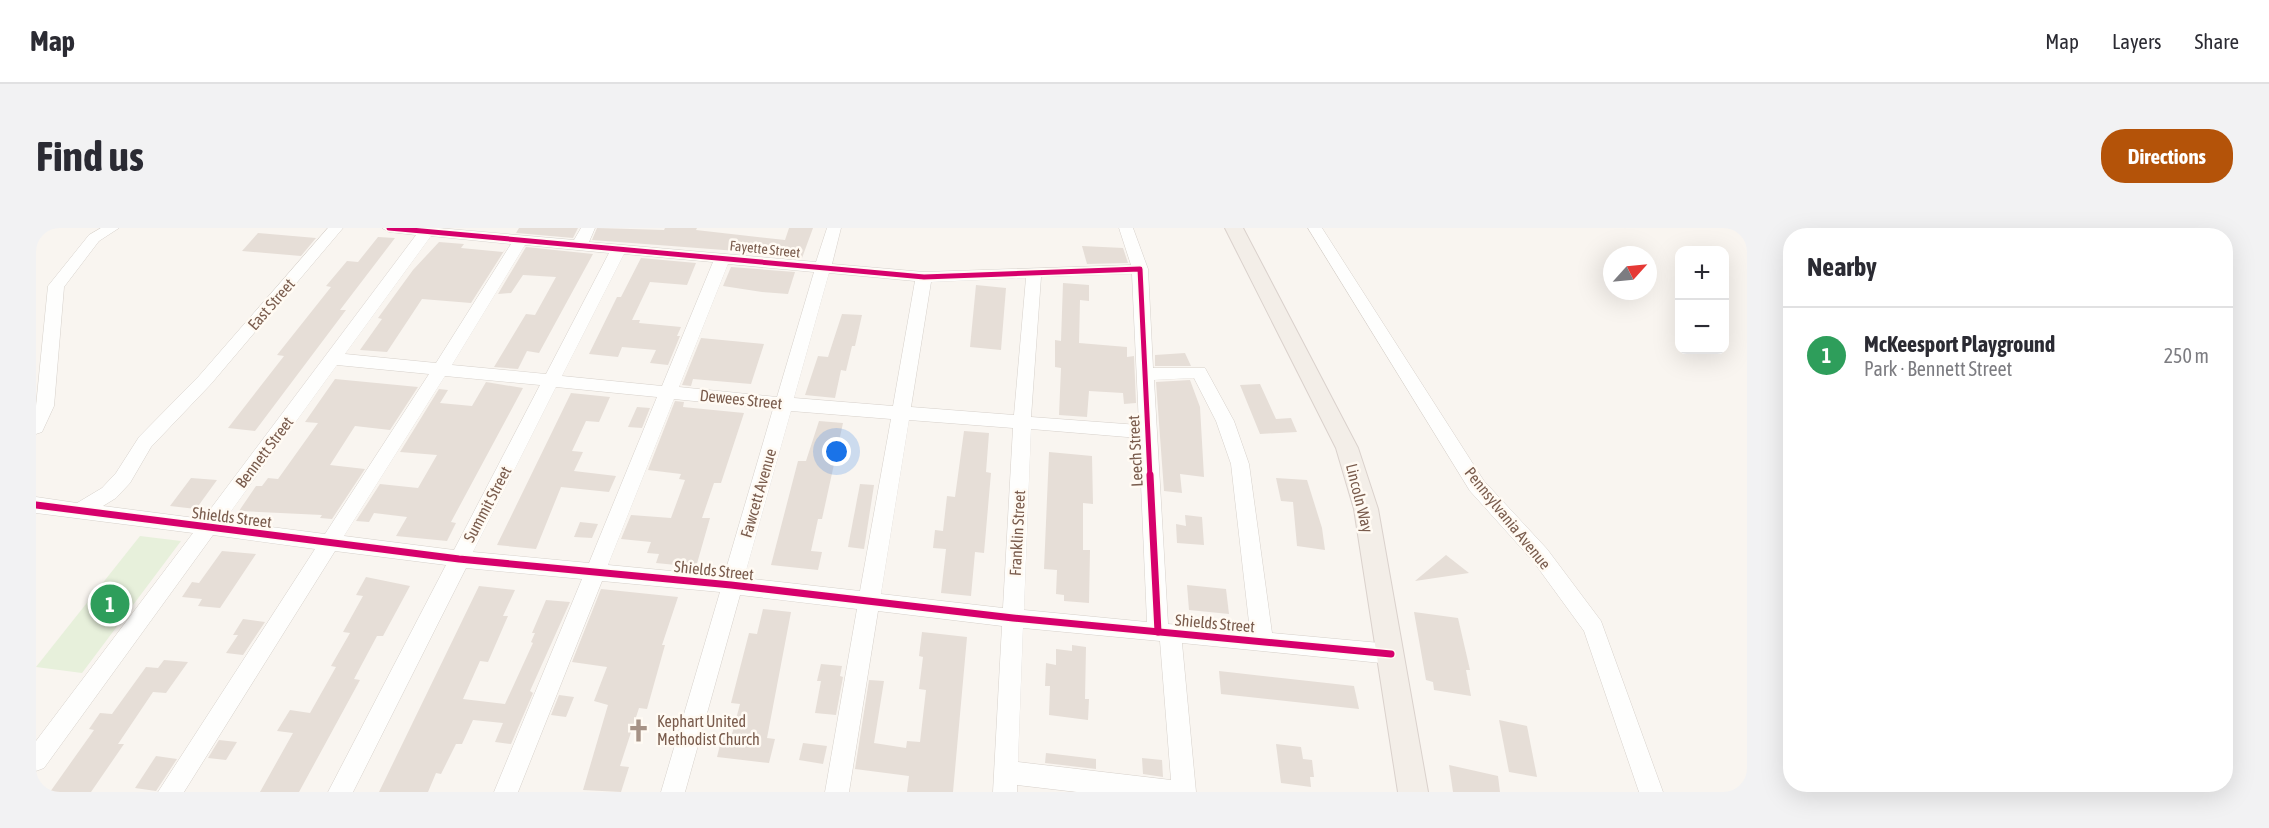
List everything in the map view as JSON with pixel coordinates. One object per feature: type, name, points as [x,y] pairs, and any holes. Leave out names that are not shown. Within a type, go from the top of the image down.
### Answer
[{"type":"main road","name":"Lincoln Way","points":[[1234,228],[1347,448],[1366,508],[1413,792]]},
{"type":"street","points":[[36,427],[45,406],[56,286],[94,238],[112,228]]},
{"type":"street","name":"East Street","points":[[81,510],[109,493],[123,478],[145,442],[205,380],[336,228]]},
{"type":"street","name":"Fayette Street","points":[[389,228],[924,277],[1140,269]]},
{"type":"street","points":[[580,244],[588,228]]},
{"type":"street","name":"Fawcett Avenue","points":[[673,792],[834,228]]},
{"type":"street","name":"Leech Street","points":[[1126,228],[1140,269],[1148,432],[1164,632],[1184,792]]},
{"type":"street","name":"Pennsylvania Avenue","points":[[1316,228],[1477,486],[1540,555],[1593,627],[1651,792]]},
{"type":"street","name":"Bennett Street","points":[[36,760],[207,527],[335,359],[427,231]]},
{"type":"street","points":[[170,792],[328,542],[441,369],[521,239]]},
{"type":"street","name":"Summit Street","points":[[340,792],[619,248]]},
{"type":"street","points":[[506,792],[593,572],[723,257]]},
{"type":"street","name":"Franklin Street","points":[[1005,782],[1022,423],[1034,273]]},
{"type":"street","points":[[837,792],[903,413],[924,277]]},
{"type":"street","name":"Dewees Street","points":[[335,359],[784,404],[1148,432]]},
{"type":"street","points":[[1145,374],[1199,372],[1225,421],[1239,464],[1262,640]]},
{"type":"street","name":"Shields Street","points":[[36,505],[459,559],[731,585],[1013,618],[1391,654]]},
{"type":"street","points":[[1005,782],[1173,792]]},
{"type":"green space","points":[[140,536],[181,541],[82,673],[36,667]]},
{"type":"building","points":[[519,228],[578,228],[573,238],[516,233]]},
{"type":"building","points":[[597,228],[664,230],[665,228],[697,228],[696,230],[785,240],[789,228],[813,228],[802,258],[799,258],[592,240]]},
{"type":"building","points":[[258,233],[316,238],[301,256],[242,251]]},
{"type":"building","points":[[378,237],[395,238],[340,310],[346,310],[255,431],[228,428],[284,356],[277,355],[331,287],[326,286],[347,261],[358,262]]},
{"type":"building","points":[[439,242],[464,244],[461,248],[503,252],[506,248],[471,303],[422,299],[387,352],[360,350],[382,319],[378,318],[413,270]]},
{"type":"building","points":[[1082,246],[1123,248],[1128,263],[1087,264]]},
{"type":"building","points":[[526,247],[593,254],[539,353],[527,351],[518,369],[494,367],[526,314],[535,315],[556,277],[523,275],[511,293],[498,294]]},
{"type":"building","points":[[641,258],[696,263],[687,285],[650,282],[632,320],[640,320],[639,323],[681,327],[677,336],[680,336],[668,365],[650,363],[656,350],[622,347],[618,357],[589,354],[617,297],[621,297]]},
{"type":"building","points":[[731,267],[795,272],[788,294],[762,292],[723,286]]},
{"type":"building","points":[[1063,283],[1089,285],[1089,301],[1080,300],[1079,343],[1127,347],[1127,357],[1134,356],[1136,403],[1124,404],[1123,393],[1089,391],[1087,417],[1059,415],[1061,368],[1055,367],[1055,340],[1061,341]]},
{"type":"building","points":[[976,285],[1006,288],[1001,350],[970,347]]},
{"type":"building","points":[[842,314],[862,315],[846,371],[841,370],[835,398],[805,395],[818,356],[828,357]]},
{"type":"building","points":[[701,338],[764,344],[751,384],[693,379],[691,386],[682,385]]},
{"type":"building","points":[[1185,353],[1191,366],[1155,366],[1155,355]]},
{"type":"building","points":[[335,379],[418,387],[390,430],[355,426],[330,465],[365,469],[332,519],[320,518],[322,515],[239,511],[256,486],[262,486],[268,478],[278,479],[318,423],[305,422]]},
{"type":"building","points":[[1190,380],[1200,407],[1204,477],[1180,474],[1182,493],[1164,491],[1156,382]]},
{"type":"building","points":[[486,382],[523,388],[451,522],[456,523],[447,541],[396,536],[407,517],[374,513],[369,522],[356,521],[380,484],[418,488],[437,455],[400,452],[439,389],[448,390],[440,403],[472,406]]},
{"type":"building","points":[[1260,384],[1276,419],[1291,418],[1297,432],[1260,434],[1240,385]]},
{"type":"building","points":[[571,393],[610,397],[599,422],[586,421],[572,451],[583,452],[574,471],[616,476],[609,492],[561,487],[536,549],[497,545]]},
{"type":"building","points":[[675,401],[684,402],[683,407],[744,413],[721,483],[714,483],[702,518],[710,518],[696,567],[656,563],[659,554],[647,553],[651,542],[621,539],[631,515],[671,518],[685,480],[679,479],[681,474],[648,470]]},
{"type":"building","points":[[637,407],[650,408],[642,428],[628,427]]},
{"type":"building","points":[[819,421],[843,423],[822,519],[818,519],[811,551],[822,552],[818,570],[771,565],[798,461],[806,461]]},
{"type":"building","points":[[964,431],[989,433],[986,472],[991,473],[984,553],[975,552],[971,596],[941,593],[946,549],[933,548],[935,530],[943,531],[947,496],[955,497]]},
{"type":"building","points":[[1049,452],[1092,456],[1093,504],[1083,503],[1083,550],[1090,550],[1089,603],[1064,601],[1064,595],[1056,594],[1057,570],[1044,569]]},
{"type":"building","points":[[191,478],[217,480],[196,509],[170,506]]},
{"type":"building","points":[[1276,478],[1307,480],[1322,528],[1325,550],[1297,546],[1293,502],[1281,501]]},
{"type":"building","points":[[860,484],[874,485],[864,549],[848,547]]},
{"type":"building","points":[[1185,515],[1202,517],[1204,545],[1177,543],[1176,524],[1186,526]]},
{"type":"building","points":[[580,522],[598,524],[592,538],[574,537]]},
{"type":"building","points":[[222,551],[256,554],[220,608],[198,606],[202,599],[182,597],[192,582],[199,583]]},
{"type":"building","points":[[1446,555],[1469,573],[1415,581]]},
{"type":"building","points":[[366,577],[410,586],[383,636],[377,636],[354,679],[360,680],[299,792],[260,792],[293,733],[277,731],[290,710],[310,713],[336,667],[331,666],[350,633],[343,632],[363,596],[356,595]]},
{"type":"building","points":[[1187,585],[1226,589],[1229,614],[1189,610]]},
{"type":"building","points":[[479,586],[515,590],[503,616],[508,616],[488,662],[480,661],[463,699],[505,704],[533,643],[531,642],[535,633],[532,633],[546,600],[570,602],[530,691],[533,693],[511,744],[495,742],[503,723],[473,720],[462,744],[456,744],[441,774],[436,773],[428,792],[379,792]]},
{"type":"building","points":[[601,589],[678,597],[662,645],[665,645],[647,709],[639,708],[620,766],[629,767],[621,792],[583,790],[608,705],[594,701],[607,667],[572,662]]},
{"type":"building","points":[[763,609],[791,612],[767,738],[775,739],[769,763],[717,757],[723,733],[732,734],[740,704],[731,703],[749,633],[757,634]]},
{"type":"building","points":[[1414,612],[1458,618],[1470,670],[1466,670],[1471,696],[1434,690],[1433,682],[1426,680]]},
{"type":"building","points":[[243,619],[265,622],[243,655],[226,653],[238,635],[233,635]]},
{"type":"building","points":[[922,632],[967,637],[953,792],[907,792],[909,776],[855,769],[869,680],[884,681],[874,743],[906,748],[907,741],[920,742],[926,690],[919,689],[923,657],[919,656]]},
{"type":"building","points":[[1072,645],[1086,647],[1085,699],[1089,699],[1088,720],[1049,715],[1050,686],[1045,686],[1046,663],[1056,665],[1056,649],[1072,651]]},
{"type":"building","points":[[164,660],[188,662],[166,693],[153,692],[118,744],[124,744],[91,792],[50,792],[94,730],[89,729],[100,713],[112,714],[146,667],[158,668]]},
{"type":"building","points":[[821,664],[842,666],[840,676],[843,677],[836,715],[815,713],[821,681],[817,681]]},
{"type":"building","points":[[1219,671],[1354,686],[1359,709],[1221,694]]},
{"type":"building","points":[[559,695],[574,697],[566,717],[551,715]]},
{"type":"building","points":[[1499,720],[1527,726],[1537,777],[1509,772]]},
{"type":"building","points":[[219,740],[237,742],[226,760],[208,758]]},
{"type":"building","points":[[803,743],[827,746],[823,764],[799,760]]},
{"type":"building","points":[[1276,744],[1301,747],[1303,759],[1312,760],[1314,777],[1310,777],[1311,787],[1281,783]]},
{"type":"building","points":[[1046,753],[1096,759],[1096,769],[1045,763]]},
{"type":"building","points":[[156,756],[177,759],[156,791],[135,788]]},
{"type":"building","points":[[1142,758],[1162,760],[1163,777],[1143,774]]},
{"type":"building","points":[[1449,765],[1498,776],[1500,792],[1453,792]]},
{"type":"cycle path","points":[[389,228],[924,277],[1140,269],[1158,632]]},
{"type":"cycle path","points":[[36,505],[459,559],[731,585],[1013,618],[1391,654]]},
{"type":"place","name":"McKeesport Playground","points":[[110,604]]},
{"type":"place","name":"Kephart United Methodist Church","points":[[639,730]]}]
